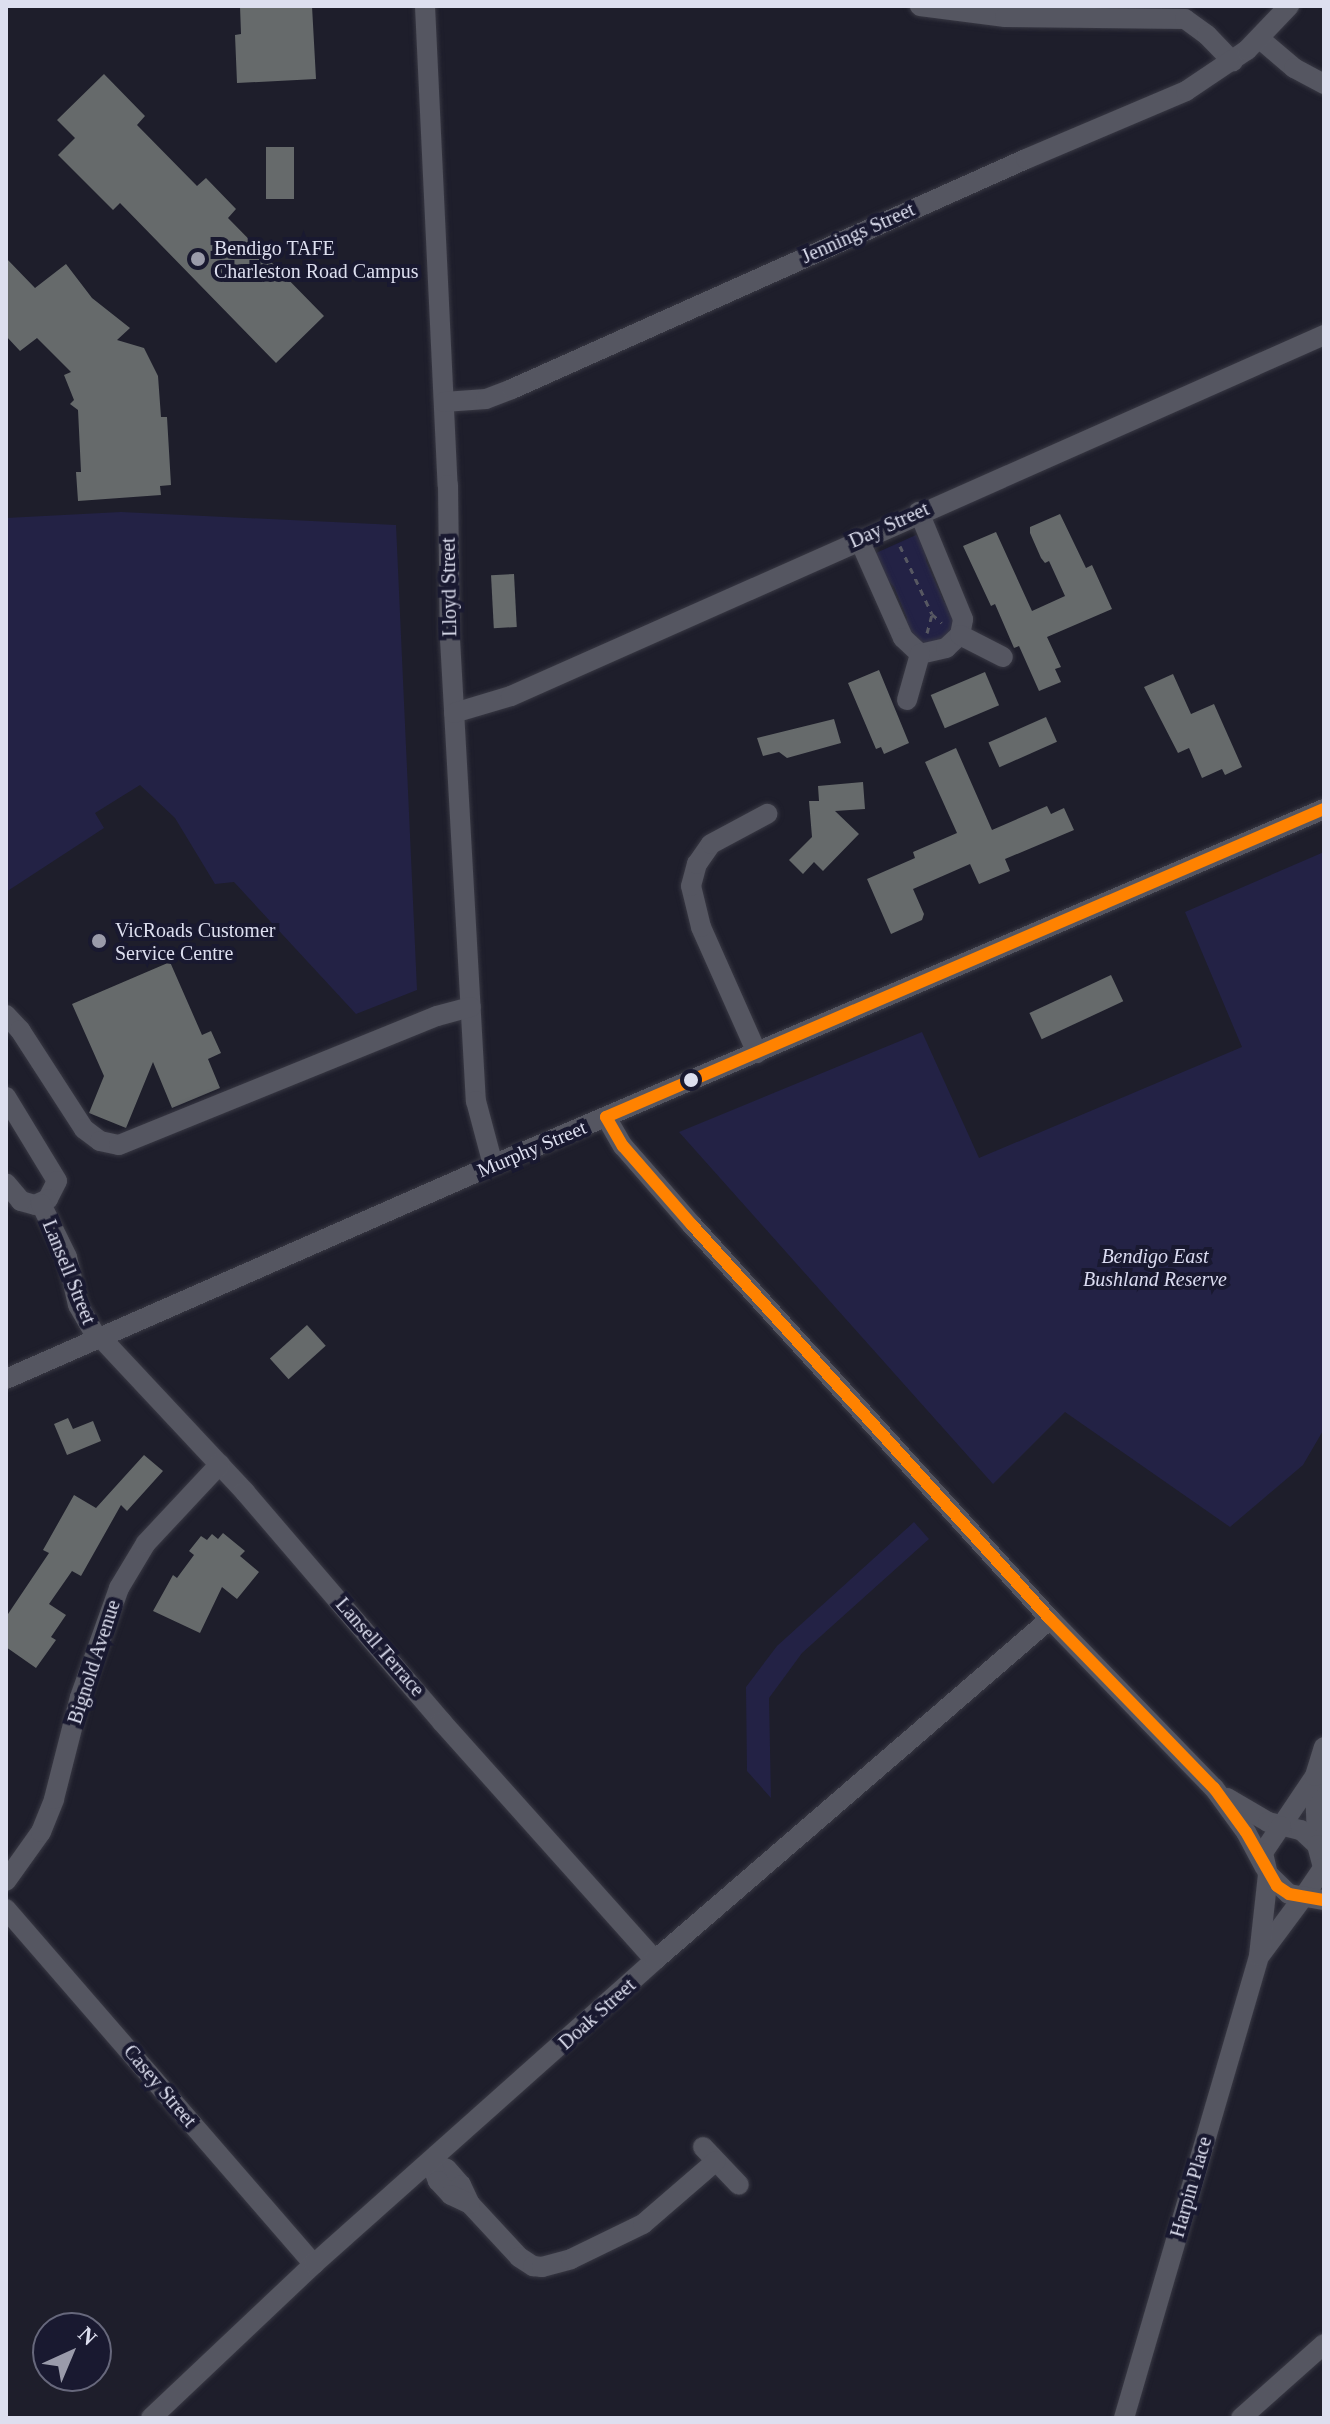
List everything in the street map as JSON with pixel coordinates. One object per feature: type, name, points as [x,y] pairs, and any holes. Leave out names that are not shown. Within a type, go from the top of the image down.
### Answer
[{"type":"street","name":"Lloyd Street","points":[[425,6],[444,402],[454,713],[476,1101],[493,1165]]},
{"type":"street","points":[[920,6],[1005,17],[1185,19],[1202,30],[1233,62]]},
{"type":"street","name":"Jennings Street","points":[[444,402],[486,399],[512,389],[1011,165],[1186,91],[1233,62],[1260,39],[1289,6]]},
{"type":"street","points":[[1260,39],[1294,68],[1324,84]]},
{"type":"street","name":"Day Street","points":[[454,713],[511,696],[919,512],[1324,335]]},
{"type":"street","points":[[919,512],[963,619],[960,635],[946,648],[920,654]]},
{"type":"street","points":[[859,539],[900,633],[920,654]]},
{"type":"street","points":[[960,635],[1003,657]]},
{"type":"street","points":[[907,700],[920,654]]},
{"type":"street","name":"Murphy Street","points":[[6,1379],[493,1165],[1324,809]]},
{"type":"street","points":[[757,1053],[701,927],[691,886],[697,864],[711,844],[767,814]]},
{"type":"street","points":[[6,1015],[20,1030],[84,1129],[100,1141],[119,1145],[437,1016],[471,1007]]},
{"type":"street","name":"Lansell Street","points":[[6,1097],[55,1175],[53,1193],[41,1204],[29,1205],[21,1201],[6,1183]]},
{"type":"street","points":[[606,1117],[630,1155],[1050,1619],[1214,1788],[1246,1832],[1266,1871],[1282,1890],[1311,1897],[1321,1874],[1315,1776]]},
{"type":"street","name":"Lansell Street","points":[[41,1204],[67,1257],[78,1305],[100,1339]]},
{"type":"street","name":"Lansell Terrace","points":[[100,1339],[220,1464],[373,1638],[450,1732],[655,1960]]},
{"type":"street","name":"Bignold Avenue","points":[[6,1881],[41,1832],[54,1799],[80,1697],[119,1588],[146,1543],[220,1464]]},
{"type":"street","name":"Doak Street","points":[[151,2418],[314,2264],[655,1960],[1050,1619]]},
{"type":"street","points":[[1266,1871],[1263,1853],[1315,1776],[1324,1747]]},
{"type":"street","points":[[1214,1788],[1254,1815],[1301,1830],[1321,1853]]},
{"type":"street","name":"Harpin Place","points":[[1124,2418],[1259,1956],[1266,1871]]},
{"type":"street","name":"Harpin Place","points":[[1259,1956],[1311,1897]]},
{"type":"street","name":"Casey Street","points":[[6,1909],[314,2264]]},
{"type":"street","points":[[431,2162],[438,2181],[451,2195],[470,2204],[519,2257],[542,2267],[571,2259],[643,2224],[709,2154],[739,2185]]},
{"type":"street","points":[[1241,2418],[1324,2344]]},
{"type":"path","points":[[888,526],[923,587],[932,614],[960,635]]},
{"type":"green space","points":[[121,512],[396,525],[417,990],[356,1014],[234,882],[215,884],[175,818],[140,785],[95,813],[104,828],[6,892],[6,518]]},
{"type":"green space","points":[[916,535],[927,546],[926,561],[944,602],[953,605],[956,621],[949,637],[924,645],[903,626],[907,618],[894,587],[879,571],[876,553]]},
{"type":"green space","name":"Bendigo East Bushland Reserve","points":[[1324,852],[1324,1429],[1303,1465],[1230,1527],[1065,1412],[993,1484],[679,1132],[922,1032],[979,1158],[1242,1047],[1185,912]]},
{"type":"green space","points":[[914,1522],[929,1539],[802,1653],[769,1698],[771,1798],[747,1771],[746,1687],[777,1646]]},
{"type":"building","points":[[240,6],[312,6],[316,79],[237,83],[235,35],[241,34]]},
{"type":"building","points":[[104,74],[145,116],[137,125],[197,186],[206,178],[236,209],[228,218],[324,316],[276,363],[120,203],[113,210],[58,155],[75,138],[57,120]]},
{"type":"building","points":[[266,147],[294,147],[294,199],[266,199]]},
{"type":"building","points":[[6,258],[35,288],[66,264],[92,298],[130,328],[117,340],[144,348],[158,376],[161,417],[167,417],[171,485],[160,486],[161,495],[78,501],[76,472],[81,472],[78,410],[70,404],[74,400],[64,375],[71,372],[37,338],[20,351],[6,336]]},
{"type":"building","points":[[1060,514],[1086,568],[1092,565],[1112,609],[1047,637],[1061,667],[1055,669],[1061,682],[1039,691],[1019,646],[1014,648],[995,604],[991,606],[963,546],[996,532],[1032,611],[1065,596],[1049,561],[1045,563],[1041,558],[1030,533],[1030,527]]},
{"type":"building","points":[[514,574],[517,627],[494,628],[491,575]]},
{"type":"building","points":[[879,670],[909,743],[884,754],[881,747],[876,749],[848,683]]},
{"type":"building","points":[[985,672],[999,705],[945,728],[931,695]]},
{"type":"building","points":[[1173,674],[1191,714],[1214,704],[1242,767],[1225,775],[1222,769],[1202,778],[1189,748],[1178,753],[1144,687]]},
{"type":"building","points":[[1046,717],[1057,742],[999,767],[988,743]]},
{"type":"building","points":[[834,719],[841,743],[787,758],[779,752],[763,756],[757,738]]},
{"type":"building","points":[[956,748],[992,830],[1047,806],[1051,814],[1064,808],[1074,830],[1005,859],[1010,871],[979,884],[970,864],[913,889],[924,914],[922,920],[891,934],[867,879],[915,858],[913,852],[957,833],[925,762]]},
{"type":"building","points":[[863,782],[865,809],[835,811],[859,834],[823,871],[814,862],[803,874],[789,860],[812,837],[809,801],[819,801],[818,786]]},
{"type":"building","points":[[170,962],[202,1035],[211,1031],[221,1053],[208,1059],[220,1088],[172,1108],[153,1062],[126,1128],[89,1113],[104,1076],[72,1004]]},
{"type":"building","points":[[1111,975],[1123,1001],[1042,1039],[1029,1013]]},
{"type":"building","points":[[307,1325],[326,1346],[289,1379],[270,1358]]},
{"type":"building","points":[[68,1418],[73,1429],[93,1421],[101,1441],[67,1455],[54,1424]]},
{"type":"building","points":[[144,1455],[163,1471],[127,1511],[121,1505],[81,1576],[72,1571],[49,1604],[66,1615],[51,1637],[56,1640],[36,1668],[6,1647],[6,1617],[49,1553],[43,1550],[74,1495],[96,1508]]},
{"type":"building","points":[[223,1533],[245,1551],[240,1556],[259,1572],[237,1599],[222,1587],[200,1633],[153,1611],[173,1575],[177,1578],[194,1555],[189,1551],[201,1536],[207,1540],[212,1534],[218,1539]]},
{"type":"transit line","points":[[606,1117],[1324,809]]},
{"type":"transit line","points":[[606,1117],[623,1146],[692,1225],[1050,1619],[1214,1788],[1246,1832],[1277,1886],[1289,1894],[1324,1900]]},
{"type":"place","name":"Bendigo TAFE Charleston Road Campus","points":[[198,259]]},
{"type":"place","name":"VicRoads Customer Service Centre","points":[[99,941]]}]
